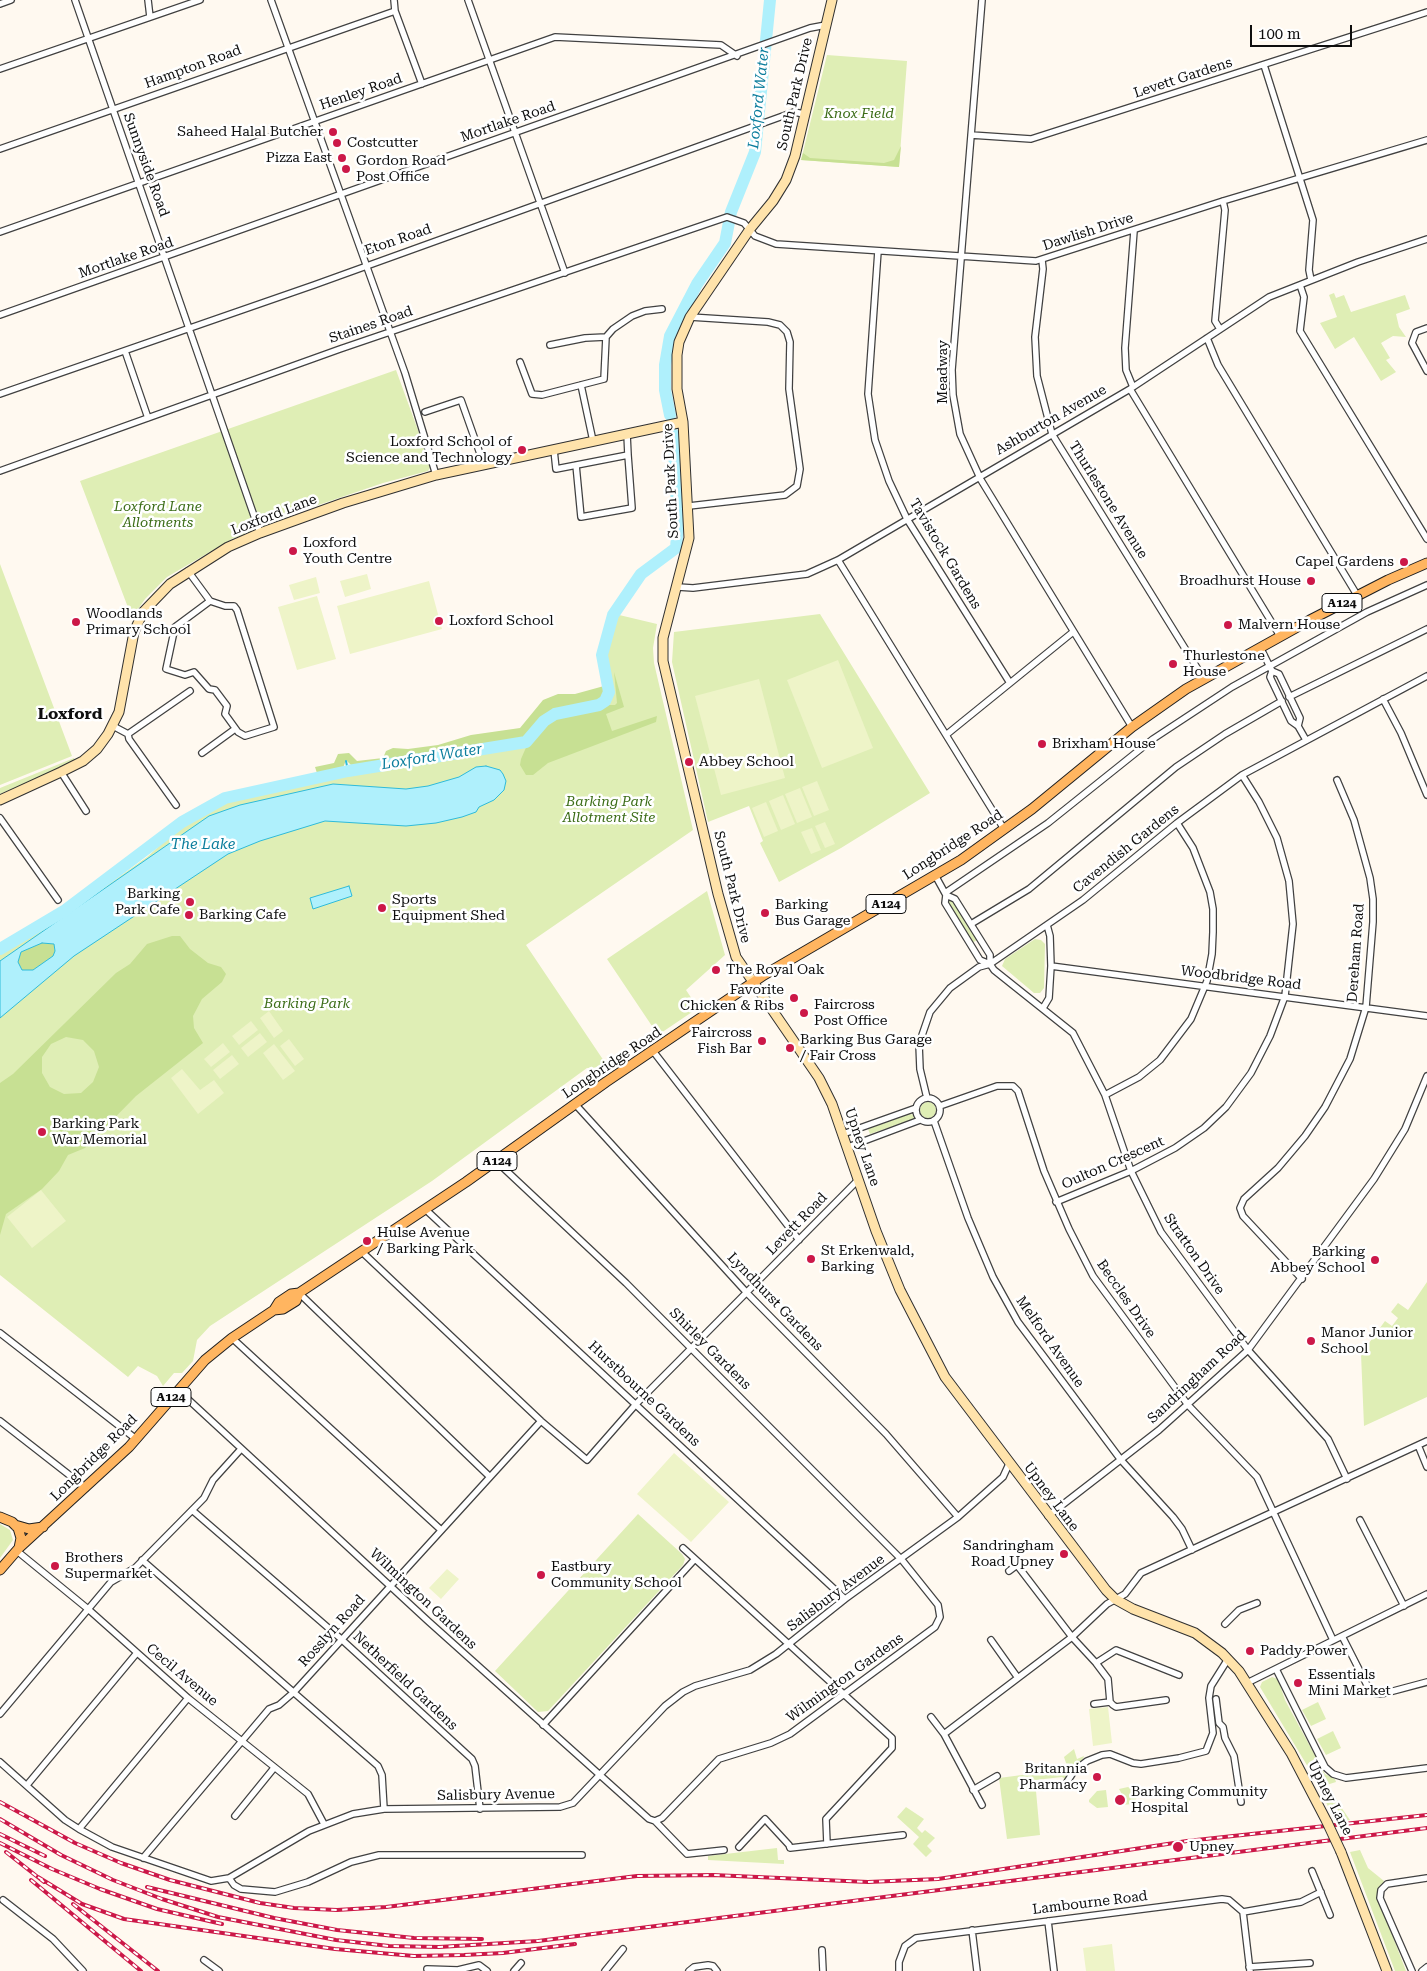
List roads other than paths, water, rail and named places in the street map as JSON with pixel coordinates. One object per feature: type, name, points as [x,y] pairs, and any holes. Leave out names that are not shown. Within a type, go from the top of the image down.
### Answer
[{"type":"main road","name":"Longbridge Road","points":[[0,1570],[18,1550],[136,1439],[205,1360],[232,1338],[274,1310],[279,1302],[291,1294],[299,1294],[755,982],[935,875],[1004,829],[1132,727],[1204,679],[1357,595],[1427,563]]},
{"type":"main road","points":[[0,1511],[14,1523],[21,1538],[18,1550]]},
{"type":"main road","points":[[0,1518],[34,1529],[45,1526]]},
{"type":"street","points":[[0,4],[11,0]]},
{"type":"street","name":"Sunnyside Road","points":[[75,0],[166,257],[260,533]]},
{"type":"street","points":[[148,0],[150,17]]},
{"type":"street","points":[[0,68],[200,0]]},
{"type":"street","points":[[271,0],[391,333],[419,415],[436,475]]},
{"type":"street","points":[[394,0],[395,11],[422,84]]},
{"type":"street","points":[[468,0],[565,272]]},
{"type":"street","name":"South Park Drive","points":[[755,982],[740,964],[734,950],[667,679],[663,656],[663,638],[678,587],[689,538],[689,506],[683,422],[676,389],[677,355],[679,342],[690,317],[786,180],[795,156],[832,0]]},
{"type":"street","name":"Meadway","points":[[982,0],[952,370],[953,395],[960,434],[979,477],[1132,727]]},
{"type":"street","name":"Hampton Road","points":[[0,149],[395,11]]},
{"type":"street","name":"Levett Gardens","points":[[971,135],[1031,139],[1427,12]]},
{"type":"street","name":"Mortlake Road","points":[[0,315],[737,56],[810,28],[826,25]]},
{"type":"street","name":"Henley Road","points":[[0,232],[555,37],[721,45],[737,56]]},
{"type":"street","points":[[1264,65],[1312,220],[1309,270],[1312,280]]},
{"type":"street","name":"Eton Road","points":[[0,394],[794,112],[804,114]]},
{"type":"street","name":"Dawlish Drive","points":[[750,229],[755,236],[776,244],[1042,260],[1223,201],[1427,140]]},
{"type":"street","points":[[1220,329],[1215,321],[1225,210],[1223,201]]},
{"type":"street","name":"Staines Road","points":[[0,471],[565,272],[730,218],[744,222],[750,229]]},
{"type":"street","points":[[1134,231],[1125,348],[1126,370],[1131,388],[1280,636]]},
{"type":"street","name":"Ashburton Avenue","points":[[678,587],[692,588],[807,574],[838,560],[1131,388],[1269,297],[1427,239]]},
{"type":"street","name":"Tavistock Gardens","points":[[878,251],[868,394],[876,440],[889,481],[907,520],[1010,683]]},
{"type":"street","name":"Thurlestone Avenue","points":[[1042,260],[1043,269],[1035,337],[1037,376],[1052,434],[1204,679]]},
{"type":"street","points":[[1300,285],[1304,297],[1300,331],[1427,540]]},
{"type":"street","points":[[520,362],[532,394],[542,395],[604,379],[606,337],[613,329],[632,316],[645,311],[662,309]]},
{"type":"street","points":[[689,506],[785,495],[797,486],[800,469],[789,389],[790,342],[787,332],[780,326],[768,322],[690,317]]},
{"type":"street","points":[[1427,328],[1416,332],[1412,340],[1414,351],[1427,371]]},
{"type":"street","points":[[550,345],[584,338],[606,337]]},
{"type":"street","points":[[1207,338],[1218,365],[1357,595]]},
{"type":"street","points":[[125,351],[148,418]]},
{"type":"street","points":[[581,385],[593,441]]},
{"type":"street","points":[[425,412],[461,400],[484,465]]},
{"type":"street","name":"Loxford Lane","points":[[0,800],[83,761],[97,749],[113,726],[119,712],[129,651],[138,620],[156,595],[188,571],[228,547],[260,533],[377,492],[436,475],[683,422]]},
{"type":"street","points":[[576,466],[581,517],[632,508],[626,434]]},
{"type":"street","points":[[554,450],[556,470],[628,455]]},
{"type":"street","points":[[838,560],[1004,829]]},
{"type":"street","points":[[188,571],[210,601],[225,606],[234,606],[237,610],[274,727],[245,736],[236,729],[225,714],[227,706],[215,690],[209,689],[194,672],[185,675],[166,669],[175,627],[210,601]]},
{"type":"street","points":[[945,894],[1048,822],[1152,738],[1367,612],[1427,585]]},
{"type":"street","points":[[1290,697],[1427,629]]},
{"type":"street","points":[[946,735],[1073,632]]},
{"type":"street","points":[[1260,647],[1270,668],[1270,677],[1292,721],[1298,726],[1306,740]]},
{"type":"street","points":[[1270,668],[1279,674],[1300,718],[1298,726]]},
{"type":"street","name":"Cavendish Gardens","points":[[927,1098],[918,1055],[925,1022],[938,1000],[950,988],[979,968],[990,964],[1083,900],[1177,823],[1242,775],[1427,676]]},
{"type":"street","points":[[128,734],[190,691]]},
{"type":"street","points":[[1383,699],[1401,733],[1427,795]]},
{"type":"street","points":[[970,924],[1029,889],[1176,767],[1225,734],[1282,700]]},
{"type":"street","points":[[113,726],[128,734],[129,739],[176,805]]},
{"type":"street","points":[[202,753],[236,729]]},
{"type":"street","points":[[61,772],[86,812]]},
{"type":"street","name":"Oulton Crescent","points":[[1056,1202],[1131,1171],[1175,1148],[1204,1128],[1226,1107],[1251,1073],[1270,1036],[1285,996],[1293,924],[1288,881],[1276,838],[1259,802],[1242,775]]},
{"type":"street","name":"Dereham Road","points":[[1302,1279],[1242,1216],[1241,1204],[1305,1136],[1325,1107],[1350,1059],[1366,1007],[1373,899],[1370,878],[1354,820],[1337,780]]},
{"type":"street","points":[[0,818],[58,900]]},
{"type":"street","points":[[1105,1095],[1139,1077],[1160,1060],[1191,1019],[1205,986],[1212,954],[1213,909],[1210,892],[1196,856],[1177,823]]},
{"type":"street","name":"Stratton Drive","points":[[935,875],[945,894],[945,904],[980,960],[990,964]]},
{"type":"street","name":"Stratton Drive","points":[[945,894],[955,899],[990,954],[990,964],[994,970],[1073,1033],[1105,1095],[1131,1171],[1161,1232],[1248,1350],[1328,1439],[1347,1480]]},
{"type":"street","points":[[1043,1008],[1049,998],[1051,966],[1051,944],[1047,925]]},
{"type":"street","name":"Woodbridge Road","points":[[1051,966],[1427,1016]]},
{"type":"street","name":"Upney Lane","points":[[755,982],[819,1078],[848,1147],[858,1180],[900,1290],[934,1359],[1048,1516],[1116,1599],[1194,1633],[1228,1659],[1247,1683],[1291,1752],[1327,1822],[1341,1852],[1387,1971]]},
{"type":"street","points":[[653,1051],[799,1240]]},
{"type":"street","name":"Sandringham Road","points":[[1048,1516],[1188,1405],[1248,1350],[1374,1179],[1405,1129],[1427,1076]]},
{"type":"street","name":"Beccles Drive","points":[[940,1106],[997,1086],[1013,1086],[1021,1097],[1044,1171],[1056,1202],[1092,1276],[1188,1405],[1257,1477],[1333,1640]]},
{"type":"street","points":[[843,1134],[916,1108],[921,1100],[927,1098],[936,1100],[940,1106],[940,1115],[934,1121],[920,1120],[848,1147]]},
{"type":"street","name":"Lyndhurst Gardens","points":[[575,1104],[747,1293],[886,1434],[958,1517]]},
{"type":"street","points":[[916,1108],[920,1120]]},
{"type":"street","name":"Melford Avenue","points":[[934,1121],[968,1218],[1002,1294],[1028,1336],[1121,1460],[1182,1529],[1192,1550]]},
{"type":"street","name":"Shirley Gardens","points":[[496,1161],[626,1283],[902,1560]]},
{"type":"street","name":"Levett Road","points":[[541,1421],[587,1460],[637,1404],[858,1180]]},
{"type":"street","name":"Hurstbourne Gardens","points":[[425,1209],[845,1599]]},
{"type":"street","points":[[361,1252],[541,1421]]},
{"type":"street","points":[[299,1294],[489,1476]]},
{"type":"street","points":[[0,1332],[136,1439]]},
{"type":"street","points":[[232,1338],[440,1529]]},
{"type":"street","name":"Wilmington Gardens","points":[[178,1390],[630,1804],[649,1819],[655,1821],[662,1818],[719,1758],[771,1743],[790,1734],[935,1626],[940,1617],[938,1605],[902,1560]]},
{"type":"street","points":[[0,1420],[86,1488]]},
{"type":"street","name":"Rosslyn Road","points":[[143,1858],[269,1709],[278,1705],[294,1692],[340,1638],[541,1421]]},
{"type":"street","points":[[944,1734],[1072,1637],[1116,1599],[1125,1594],[1141,1573],[1347,1480],[1427,1441]]},
{"type":"street","points":[[1418,1445],[1427,1467]]},
{"type":"street","points":[[0,1714],[111,1582],[135,1568],[204,1498],[213,1480],[241,1449]]},
{"type":"street","name":"Salisbury Avenue","points":[[0,1762],[65,1820],[79,1829],[112,1847],[211,1881],[229,1878],[324,1824],[353,1814],[384,1809],[560,1807],[573,1803],[665,1706],[683,1692],[695,1686],[750,1670],[776,1654],[845,1599],[902,1560],[958,1517],[1003,1477],[1009,1464]]},
{"type":"street","name":"Netherfield Gardens","points":[[192,1510],[340,1638],[474,1762],[480,1808]]},
{"type":"street","points":[[1360,1520],[1404,1606]]},
{"type":"street","points":[[683,1548],[889,1734],[892,1748],[826,1819],[827,1844]]},
{"type":"street","name":"Cecil Avenue","points":[[18,1550],[188,1698],[242,1739],[274,1768],[308,1794],[324,1824]]},
{"type":"street","points":[[543,1725],[695,1559]]},
{"type":"street","points":[[142,1560],[378,1766],[382,1776],[384,1809]]},
{"type":"street","points":[[1009,1571],[1017,1565],[1072,1637],[1096,1663],[1108,1680],[1110,1702],[1116,1707],[1166,1700]]},
{"type":"street","points":[[1247,1683],[1427,1594]]},
{"type":"street","points":[[1225,1624],[1239,1610],[1258,1603]]},
{"type":"street","points":[[1342,1636],[1369,1689],[1373,1693],[1382,1694],[1427,1682]]},
{"type":"street","points":[[991,1640],[1018,1678]]},
{"type":"street","points":[[1096,1663],[1116,1650],[1179,1675]]},
{"type":"street","points":[[27,1785],[136,1654]]},
{"type":"street","points":[[1067,1782],[1074,1771],[1087,1761],[1102,1755],[1116,1756],[1140,1764],[1206,1751],[1213,1732],[1209,1698],[1211,1686],[1228,1659]]},
{"type":"street","points":[[1276,1669],[1325,1767],[1333,1774],[1346,1778],[1427,1768]]},
{"type":"street","points":[[79,1829],[188,1698]]},
{"type":"street","points":[[1216,1699],[1219,1723],[1223,1727],[1225,1738],[1234,1756],[1241,1802]]},
{"type":"street","points":[[1094,1704],[1110,1702]]},
{"type":"street","points":[[931,1717],[944,1734],[982,1805]]},
{"type":"street","points":[[1213,1732],[1225,1738]]},
{"type":"street","points":[[235,1816],[274,1768]]},
{"type":"street","points":[[973,1790],[997,1776]]},
{"type":"street","points":[[739,1846],[765,1819],[790,1848],[903,1835]]},
{"type":"street","name":"Wilmington Gardens","points":[[655,1821],[657,1826],[687,1854],[724,1850]]},
{"type":"street","points":[[229,1878],[234,1885],[241,1888],[276,1892],[308,1882],[351,1862],[379,1855],[582,1855]]},
{"type":"street","points":[[1312,1871],[1330,1915]]},
{"type":"street","points":[[1412,1971],[1380,1898],[1381,1890],[1387,1884],[1427,1878]]},
{"type":"street","points":[[1310,1963],[1250,1969],[1243,1912],[1301,1902],[1321,1892]]},
{"type":"street","points":[[3,1900],[53,1938],[81,1969],[73,1971]]},
{"type":"street","name":"Lambourne Road","points":[[899,1971],[899,1962],[905,1946],[916,1938],[1222,1900],[1230,1900],[1243,1912]]},
{"type":"street","points":[[1048,1921],[1054,1971]]},
{"type":"street","points":[[972,1930],[978,1971]]},
{"type":"street","points":[[605,1971],[623,1949]]},
{"type":"street","points":[[822,1950],[823,1971]]},
{"type":"street","points":[[204,1960],[218,1971]]},
{"type":"street","points":[[514,1971],[521,1963]]},
{"type":"street","points":[[427,1969],[458,1970],[479,1965],[487,1971]]},
{"type":"street","points":[[688,1971],[694,1967],[708,1965],[713,1966],[717,1971]]},
{"type":"street","points":[[1422,1971],[1427,1967]]},
{"type":"water","name":"The Lake","points":[[486,766],[500,770],[506,781],[504,790],[494,800],[479,807],[476,812],[436,823],[406,826],[325,821],[260,841],[228,854],[74,956],[0,1018],[0,961],[209,816],[240,805],[333,784],[406,789],[428,786],[459,777],[476,767]],"holes":[[[42,943],[54,944],[55,951],[53,956],[33,970],[22,970],[18,962],[21,952]]]},
{"type":"water","points":[[349,886],[352,896],[313,909],[310,898]]},
{"type":"waterway","name":"Loxford Water","points":[[670,415],[665,390],[665,365],[670,336],[697,284],[725,243],[731,212],[755,152],[770,0]]},
{"type":"waterway","name":"Loxford Water","points":[[0,949],[64,911],[182,822],[225,798],[348,771],[526,742],[544,721],[555,714],[599,705],[605,701],[609,692],[602,655],[613,615],[641,574],[676,548],[678,524],[673,434]]},
{"type":"waterway","points":[[346,761],[348,771]]},
{"type":"railway","points":[[0,1802],[75,1843],[121,1863],[170,1880],[260,1903],[294,1908],[337,1910],[386,1907],[637,1876],[713,1875],[868,1882],[938,1879],[1187,1841],[1427,1815]]},
{"type":"railway","points":[[0,1819],[61,1855],[113,1880],[162,1899],[218,1917],[336,1940],[389,1946],[439,1947],[538,1941],[1427,1828]]},
{"type":"railway","points":[[0,1834],[45,1856]]},
{"type":"railway","points":[[0,1843],[52,1869],[100,1889],[157,1909],[222,1924]]},
{"type":"railway","points":[[6,1852],[44,1882]]},
{"type":"railway","points":[[38,1877],[82,1904],[124,1919],[335,1949],[414,1956],[464,1955],[503,1953],[575,1944]]},
{"type":"railway","points":[[31,1880],[141,1971]]},
{"type":"railway","points":[[147,1887],[274,1918],[337,1930],[414,1938],[482,1939]]},
{"type":"railway","points":[[73,1904],[158,1971]]},
{"type":"place","name":"Saheed Halal Butcher","points":[[333,132]]},
{"type":"place","name":"Costcutter","points":[[337,143]]},
{"type":"place","name":"Pizza East","points":[[342,158]]},
{"type":"place","name":"Gordon Road Post Office","points":[[346,169]]},
{"type":"place","name":"Loxford School of Science and Technology","points":[[522,450]]},
{"type":"place","name":"Loxford Youth Centre","points":[[293,551]]},
{"type":"place","name":"Capel Gardens","points":[[1404,562]]},
{"type":"place","name":"Broadhurst House","points":[[1311,581]]},
{"type":"place","name":"Loxford School","points":[[439,621]]},
{"type":"place","name":"Woodlands Primary School","points":[[76,622]]},
{"type":"place","name":"Malvern House","points":[[1228,625]]},
{"type":"place","name":"Thurlestone House","points":[[1173,664]]},
{"type":"place","name":"Brixham House","points":[[1042,744]]},
{"type":"place","name":"Abbey School","points":[[689,762]]},
{"type":"place","name":"Barking Park Cafe","points":[[190,902]]},
{"type":"place","name":"Sports Equipment Shed","points":[[382,908]]},
{"type":"place","name":"Barking Bus Garage","points":[[765,913]]},
{"type":"place","name":"Barking Cafe","points":[[189,915]]},
{"type":"place","name":"The Royal Oak","points":[[716,970]]},
{"type":"place","name":"Favorite Chicken & Ribs","points":[[794,998]]},
{"type":"place","name":"Faircross Post Office","points":[[804,1013]]},
{"type":"place","name":"Faircross Fish Bar","points":[[762,1041]]},
{"type":"place","name":"Barking Bus Garage / Fair Cross","points":[[790,1048]]},
{"type":"place","name":"Barking Park War Memorial","points":[[42,1132]]},
{"type":"place","name":"Hulse Avenue / Barking Park","points":[[367,1241]]},
{"type":"place","name":"St Erkenwald, Barking","points":[[811,1259]]},
{"type":"place","name":"Barking Abbey School","points":[[1375,1260]]},
{"type":"place","name":"Manor Junior School","points":[[1311,1341]]},
{"type":"place","name":"Sandringham Road Upney","points":[[1064,1554]]},
{"type":"place","name":"Brothers Supermarket","points":[[55,1566]]},
{"type":"place","name":"Eastbury Community School","points":[[541,1575]]},
{"type":"place","name":"Paddy Power","points":[[1250,1651]]},
{"type":"place","name":"Essentials Mini Market","points":[[1298,1683]]},
{"type":"place","name":"Britannia Pharmacy","points":[[1097,1777]]},
{"type":"place","name":"Barking Community Hospital","points":[[1120,1800]]},
{"type":"place","name":"Upney","points":[[1178,1847]]},
{"type":"district","name":"Loxford","points":[[70,714]]},
{"type":"park label","name":"Knox Field","points":[[859,114]]},
{"type":"park label","name":"Loxford Lane Allotments","points":[[158,516]]},
{"type":"park label","name":"Barking Park Allotment Site","points":[[609,810]]},
{"type":"park label","name":"Barking Park","points":[[307,1004]]}]
